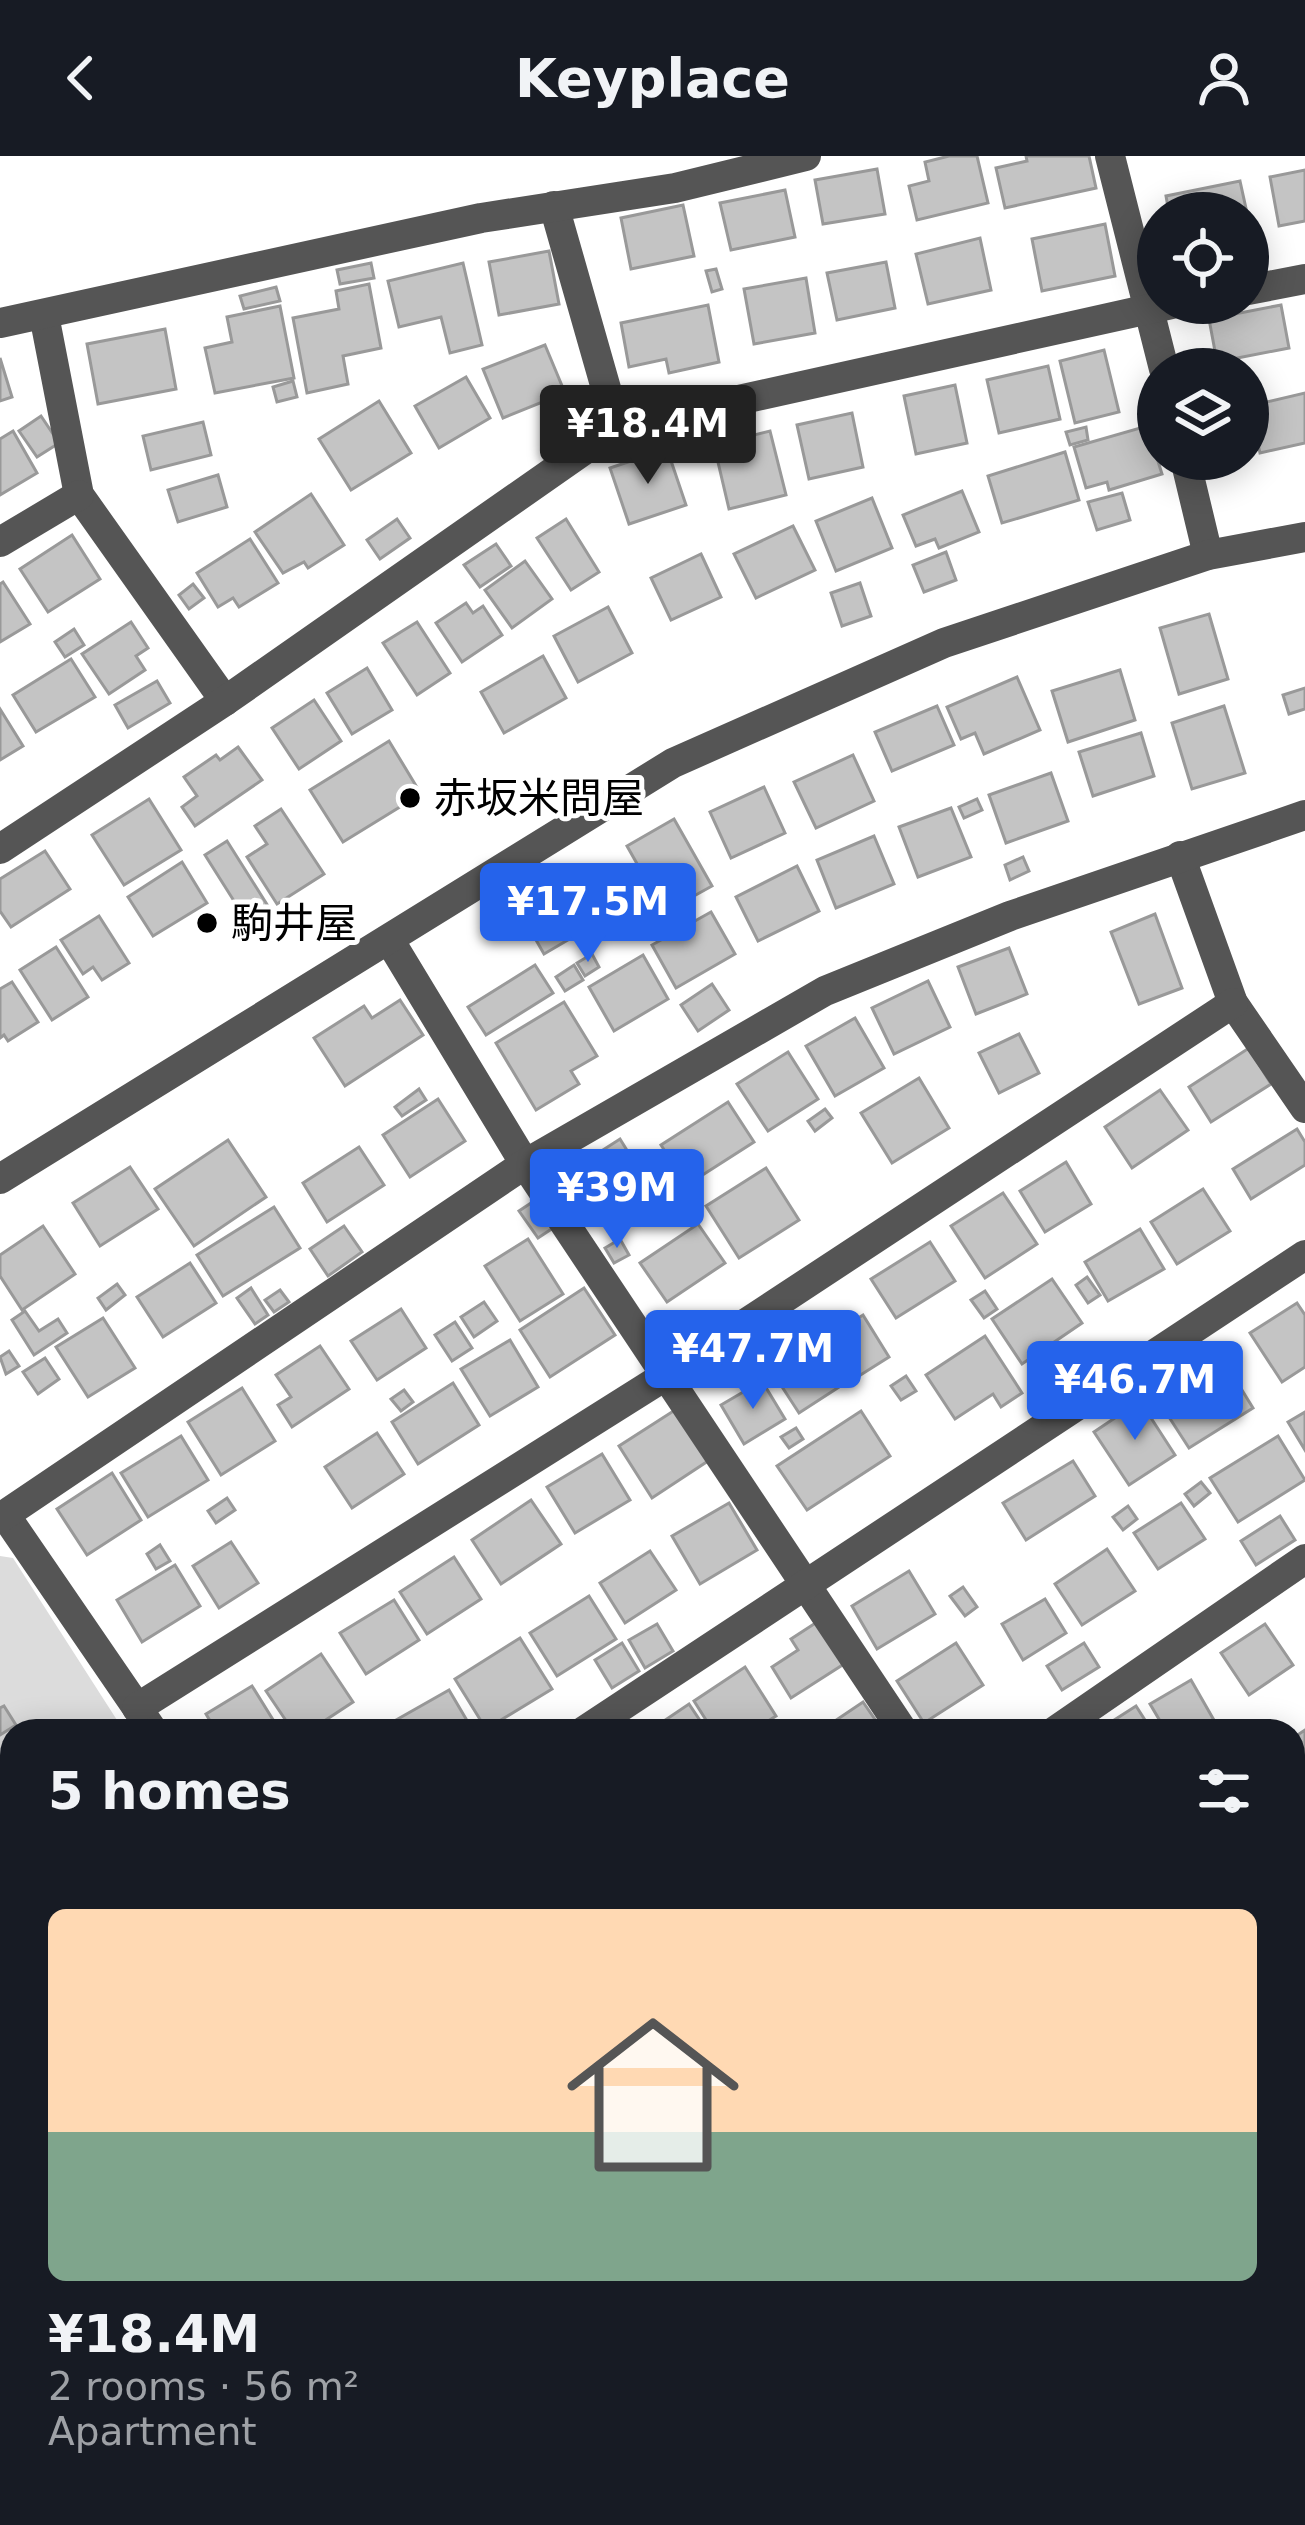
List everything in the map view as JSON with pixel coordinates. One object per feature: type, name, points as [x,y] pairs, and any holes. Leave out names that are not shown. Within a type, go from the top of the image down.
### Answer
[{"type":"street","points":[[0,323],[482,218],[675,188],[806,156]]},
{"type":"street","points":[[1110,156],[1137,233]]},
{"type":"street","points":[[554,206],[616,427]]},
{"type":"street","points":[[1269,286],[1305,279]]},
{"type":"street","points":[[0,849],[225,701],[616,427],[1137,311]]},
{"type":"street","points":[[44,315],[79,495],[225,701]]},
{"type":"street","points":[[1190,480],[1208,555]]},
{"type":"street","points":[[0,542],[79,495]]},
{"type":"street","points":[[0,1179],[673,763],[944,643],[1208,555],[1305,537]]},
{"type":"street","points":[[1233,1003],[145,1719],[2,1517],[525,1164],[825,991],[1010,916],[1305,815]]},
{"type":"street","points":[[1180,856],[1233,1003],[1305,1108]]},
{"type":"street","points":[[390,941],[525,1164],[896,1719]]},
{"type":"street","points":[[602,1719],[1305,1255]]},
{"type":"street","points":[[1072,1719],[1305,1558]]},
{"type":"shaded area","points":[[0,1556],[13,1558],[116,1719],[0,1719]]},
{"type":"building","points":[[977,156],[988,203],[917,220],[909,186],[929,181],[925,162]]},
{"type":"building","points":[[1026,156],[1089,156],[1096,188],[1005,208],[996,168],[1027,161]]},
{"type":"building","points":[[877,169],[885,214],[823,224],[815,180]]},
{"type":"building","points":[[1305,170],[1305,221],[1279,226],[1270,177]]},
{"type":"building","points":[[1240,181],[1242,192],[1186,192]]},
{"type":"building","points":[[785,190],[795,237],[731,250],[720,203]]},
{"type":"building","points":[[683,205],[694,256],[631,269],[621,218]]},
{"type":"building","points":[[1105,224],[1115,276],[1042,291],[1032,239]]},
{"type":"building","points":[[980,238],[991,290],[928,304],[916,254]]},
{"type":"building","points":[[549,251],[559,304],[499,315],[489,262]]},
{"type":"building","points":[[886,262],[895,308],[837,320],[827,273]]},
{"type":"building","points":[[371,263],[374,278],[340,284],[337,270]]},
{"type":"building","points":[[463,263],[482,345],[450,353],[441,317],[399,327],[388,281]]},
{"type":"building","points":[[716,269],[722,289],[712,292],[706,271]]},
{"type":"building","points":[[806,278],[815,333],[754,344],[744,289]]},
{"type":"building","points":[[369,284],[381,348],[343,356],[348,384],[307,393],[293,318],[339,309],[336,291]]},
{"type":"building","points":[[276,287],[280,301],[244,309],[240,296]]},
{"type":"building","points":[[708,305],[719,362],[669,373],[666,359],[629,367],[621,323]]},
{"type":"building","points":[[1281,305],[1289,348],[1269,352],[1269,348],[1214,348],[1210,324],[1269,324],[1269,307]]},
{"type":"building","points":[[280,306],[294,378],[215,393],[205,348],[232,342],[227,317]]},
{"type":"building","points":[[165,329],[176,389],[98,404],[87,344]]},
{"type":"building","points":[[545,345],[565,393],[503,418],[483,369]]},
{"type":"building","points":[[1104,350],[1119,412],[1075,423],[1060,361]]},
{"type":"building","points":[[0,358],[12,397],[0,401]]},
{"type":"building","points":[[1048,366],[1060,419],[999,433],[987,380]]},
{"type":"building","points":[[466,377],[490,418],[439,448],[415,406]]},
{"type":"building","points":[[293,381],[297,397],[277,402],[273,387]]},
{"type":"building","points":[[955,385],[967,443],[916,454],[904,396]]},
{"type":"building","points":[[1305,393],[1305,443],[1269,451],[1269,402]]},
{"type":"building","points":[[379,401],[411,453],[351,490],[319,439]]},
{"type":"building","points":[[852,413],[863,467],[809,479],[797,425]]},
{"type":"building","points":[[41,416],[59,443],[37,457],[19,431]]},
{"type":"building","points":[[203,422],[211,455],[151,470],[143,436]]},
{"type":"building","points":[[1086,427],[1088,440],[1070,445],[1066,432]]},
{"type":"building","points":[[1137,429],[1137,480],[1142,480],[1109,490],[1107,482],[1086,488],[1074,447]]},
{"type":"building","points":[[13,431],[37,473],[0,495],[0,439]]},
{"type":"building","points":[[770,431],[786,495],[729,509],[714,445]]},
{"type":"building","points":[[667,449],[686,505],[629,524],[610,468]]},
{"type":"building","points":[[1065,452],[1079,500],[1002,523],[988,476]]},
{"type":"building","points":[[218,475],[227,507],[178,522],[168,490]]},
{"type":"building","points":[[962,491],[979,532],[939,548],[935,539],[916,546],[903,515]]},
{"type":"building","points":[[1122,493],[1130,520],[1097,530],[1088,502]]},
{"type":"building","points":[[311,494],[344,545],[308,568],[304,562],[283,573],[255,532]]},
{"type":"building","points":[[872,498],[892,548],[836,571],[816,521]]},
{"type":"building","points":[[397,519],[410,538],[380,559],[367,540]]},
{"type":"building","points":[[566,519],[599,572],[571,590],[537,538]]},
{"type":"building","points":[[793,526],[815,570],[756,598],[734,554]]},
{"type":"building","points":[[72,535],[100,579],[48,612],[20,569]]},
{"type":"building","points":[[250,539],[278,583],[239,607],[233,598],[218,607],[197,573]]},
{"type":"building","points":[[496,544],[511,566],[480,587],[464,565]]},
{"type":"building","points":[[946,552],[956,580],[924,592],[913,565]]},
{"type":"building","points":[[701,554],[721,597],[671,620],[651,578]]},
{"type":"building","points":[[525,561],[552,599],[512,628],[485,590]]},
{"type":"building","points":[[860,583],[871,616],[842,626],[831,593]]},
{"type":"building","points":[[0,584],[30,624],[0,642]]},
{"type":"building","points":[[193,584],[204,598],[189,609],[179,595]]},
{"type":"building","points":[[466,603],[473,613],[483,606],[502,635],[462,662],[436,623]]},
{"type":"building","points":[[608,607],[632,653],[578,682],[554,636]]},
{"type":"building","points":[[1209,614],[1228,679],[1179,694],[1160,628]]},
{"type":"building","points":[[131,622],[148,648],[136,656],[145,670],[109,694],[82,654]]},
{"type":"building","points":[[417,622],[450,673],[417,695],[383,643]]},
{"type":"building","points":[[74,629],[84,645],[65,657],[55,642]]},
{"type":"building","points":[[543,656],[566,698],[504,733],[481,692]]},
{"type":"building","points":[[71,659],[95,697],[36,732],[13,695]]},
{"type":"building","points":[[367,668],[392,710],[352,734],[327,693]]},
{"type":"building","points":[[1120,670],[1135,720],[1068,742],[1052,691]]},
{"type":"building","points":[[1017,677],[1040,730],[984,754],[975,733],[961,739],[947,707]]},
{"type":"building","points":[[157,681],[170,703],[128,728],[115,705]]},
{"type":"building","points":[[1305,688],[1305,709],[1289,714],[1283,695]]},
{"type":"building","points":[[314,700],[341,741],[299,769],[272,728]]},
{"type":"building","points":[[937,706],[954,745],[892,771],[875,732]]},
{"type":"building","points":[[1224,706],[1245,773],[1192,789],[1172,723]]},
{"type":"building","points":[[0,709],[23,746],[0,760]]},
{"type":"building","points":[[1141,733],[1154,776],[1093,796],[1079,752]]},
{"type":"building","points":[[389,741],[421,794],[343,842],[310,790]]},
{"type":"building","points":[[238,747],[262,780],[195,826],[182,807],[197,796],[184,777],[216,755],[220,760]]},
{"type":"building","points":[[853,755],[874,801],[816,828],[794,782]]},
{"type":"building","points":[[1051,773],[1068,821],[1006,843],[989,795]]},
{"type":"building","points":[[764,787],[785,833],[731,858],[710,812]]},
{"type":"building","points":[[149,799],[181,850],[124,885],[92,835]]},
{"type":"building","points":[[977,799],[982,810],[964,818],[959,807]]},
{"type":"building","points":[[951,808],[971,857],[918,877],[899,827]]},
{"type":"building","points":[[281,809],[324,874],[277,904],[247,857],[267,844],[255,826]]},
{"type":"building","points":[[674,819],[712,886],[647,922],[627,886],[644,876],[627,846]]},
{"type":"building","points":[[874,836],[894,884],[836,908],[817,860]]},
{"type":"building","points":[[227,841],[268,906],[246,920],[205,855]]},
{"type":"building","points":[[45,851],[70,889],[11,927],[0,911],[0,879]]},
{"type":"building","points":[[1023,857],[1029,871],[1010,880],[1005,865]]},
{"type":"building","points":[[182,862],[207,903],[153,936],[128,897]]},
{"type":"building","points":[[797,866],[819,911],[758,941],[736,897]]},
{"type":"building","points":[[595,869],[619,910],[544,954],[520,912]]},
{"type":"building","points":[[711,912],[735,954],[676,988],[652,945]]},
{"type":"building","points":[[1155,914],[1182,988],[1139,1004],[1111,932]]},
{"type":"building","points":[[99,916],[129,963],[102,980],[93,967],[83,974],[61,940]]},
{"type":"building","points":[[56,947],[88,997],[52,1020],[20,970]]},
{"type":"building","points":[[1009,948],[1027,994],[976,1014],[958,967]]},
{"type":"building","points":[[592,954],[599,967],[585,976],[577,963]]},
{"type":"building","points":[[643,955],[668,999],[614,1031],[589,987]]},
{"type":"building","points":[[535,965],[553,993],[486,1035],[468,1007]]},
{"type":"building","points":[[574,965],[583,980],[565,991],[556,977]]},
{"type":"building","points":[[928,981],[950,1027],[894,1054],[872,1008]]},
{"type":"building","points":[[12,982],[38,1022],[8,1041],[4,1035],[0,1038],[0,989]]},
{"type":"building","points":[[712,984],[729,1010],[698,1031],[681,1005]]},
{"type":"building","points":[[400,1000],[423,1035],[345,1086],[314,1038],[364,1006],[372,1018]]},
{"type":"building","points":[[564,1002],[597,1056],[571,1071],[579,1084],[536,1110],[496,1043]]},
{"type":"building","points":[[855,1018],[884,1068],[835,1096],[806,1046]]},
{"type":"building","points":[[1019,1034],[1039,1073],[999,1093],[979,1053]]},
{"type":"building","points":[[1249,1048],[1271,1084],[1211,1122],[1189,1087]]},
{"type":"building","points":[[788,1052],[818,1099],[768,1131],[737,1084]]},
{"type":"building","points":[[919,1078],[949,1128],[892,1163],[861,1113]]},
{"type":"building","points":[[419,1089],[426,1100],[402,1116],[395,1107]]},
{"type":"building","points":[[1160,1090],[1188,1130],[1132,1168],[1105,1127]]},
{"type":"building","points":[[438,1099],[465,1141],[410,1177],[383,1135]]},
{"type":"building","points":[[728,1102],[754,1142],[687,1185],[661,1145]]},
{"type":"building","points":[[825,1109],[832,1118],[815,1131],[808,1121]]},
{"type":"building","points":[[1297,1129],[1305,1142],[1305,1165],[1251,1199],[1233,1169]]},
{"type":"building","points":[[620,1139],[641,1173],[585,1208],[564,1175]]},
{"type":"building","points":[[228,1140],[266,1197],[194,1246],[155,1189]]},
{"type":"building","points":[[359,1147],[384,1185],[327,1222],[303,1183]]},
{"type":"building","points":[[1066,1162],[1091,1204],[1045,1232],[1020,1191]]},
{"type":"building","points":[[130,1167],[158,1209],[100,1246],[73,1203]]},
{"type":"building","points":[[766,1168],[799,1220],[739,1258],[706,1206]]},
{"type":"building","points":[[674,1187],[688,1208],[673,1217],[659,1196]]},
{"type":"building","points":[[1203,1189],[1230,1231],[1177,1264],[1151,1222]]},
{"type":"building","points":[[1003,1193],[1037,1244],[985,1278],[951,1226]]},
{"type":"building","points":[[537,1199],[556,1226],[538,1238],[519,1211]]},
{"type":"building","points":[[274,1207],[300,1248],[223,1296],[197,1255]]},
{"type":"building","points":[[698,1224],[725,1263],[667,1302],[640,1263]]},
{"type":"building","points":[[43,1226],[75,1274],[22,1310],[0,1276],[0,1255]]},
{"type":"building","points":[[344,1226],[362,1252],[328,1276],[310,1249]]},
{"type":"building","points":[[1140,1229],[1164,1269],[1108,1301],[1085,1262]]},
{"type":"building","points":[[528,1239],[563,1294],[520,1321],[485,1266]]},
{"type":"building","points":[[620,1239],[629,1255],[614,1263],[605,1248]]},
{"type":"building","points":[[930,1242],[955,1281],[896,1318],[871,1279]]},
{"type":"building","points":[[190,1263],[216,1303],[163,1337],[137,1297]]},
{"type":"building","points":[[1087,1277],[1100,1295],[1088,1303],[1076,1285]]},
{"type":"building","points":[[1052,1279],[1082,1323],[1022,1364],[992,1319]]},
{"type":"building","points":[[117,1284],[125,1295],[106,1310],[98,1298]]},
{"type":"building","points":[[251,1288],[268,1315],[255,1324],[237,1298]]},
{"type":"building","points":[[584,1288],[615,1335],[550,1377],[520,1330]]},
{"type":"building","points":[[280,1290],[289,1302],[274,1312],[265,1300]]},
{"type":"building","points":[[985,1291],[997,1309],[984,1318],[971,1300]]},
{"type":"building","points":[[484,1302],[497,1321],[474,1337],[461,1317]]},
{"type":"building","points":[[1297,1303],[1305,1315],[1305,1367],[1282,1382],[1250,1333]]},
{"type":"building","points":[[401,1309],[426,1348],[377,1380],[351,1341]]},
{"type":"building","points":[[25,1311],[39,1331],[58,1319],[67,1333],[34,1355],[12,1320]]},
{"type":"building","points":[[863,1315],[889,1357],[851,1381],[825,1339]]},
{"type":"building","points":[[103,1318],[135,1368],[88,1397],[56,1347]]},
{"type":"building","points":[[798,1321],[813,1343],[791,1360],[775,1337]]},
{"type":"building","points":[[455,1322],[472,1348],[452,1361],[435,1335]]},
{"type":"building","points":[[985,1336],[1022,1393],[1001,1407],[993,1394],[955,1419],[926,1375]]},
{"type":"building","points":[[510,1340],[538,1387],[490,1416],[461,1369]]},
{"type":"building","points":[[320,1346],[349,1389],[292,1427],[278,1405],[291,1397],[276,1375]]},
{"type":"building","points":[[815,1350],[839,1387],[799,1413],[775,1376]]},
{"type":"building","points":[[9,1351],[19,1366],[6,1374],[0,1357]]},
{"type":"building","points":[[1221,1356],[1253,1408],[1189,1448],[1156,1397]]},
{"type":"building","points":[[45,1358],[59,1379],[38,1394],[23,1372]]},
{"type":"building","points":[[906,1376],[916,1391],[901,1400],[891,1386]]},
{"type":"building","points":[[762,1381],[785,1419],[744,1444],[721,1405]]},
{"type":"building","points":[[453,1383],[479,1425],[418,1464],[392,1422]]},
{"type":"building","points":[[242,1388],[275,1441],[221,1475],[188,1422]]},
{"type":"building","points":[[404,1390],[413,1402],[401,1411],[391,1399]]},
{"type":"building","points":[[1140,1401],[1175,1455],[1129,1485],[1094,1432]]},
{"type":"building","points":[[675,1410],[708,1461],[652,1498],[619,1446]]},
{"type":"building","points":[[861,1411],[890,1456],[807,1510],[777,1466]]},
{"type":"building","points":[[1305,1412],[1305,1450],[1288,1422]]},
{"type":"building","points":[[796,1428],[803,1439],[789,1448],[781,1437]]},
{"type":"building","points":[[377,1433],[404,1474],[352,1508],[325,1467]]},
{"type":"building","points":[[181,1436],[208,1480],[148,1517],[121,1473]]},
{"type":"building","points":[[1278,1436],[1305,1480],[1238,1522],[1210,1478]]},
{"type":"building","points":[[602,1454],[630,1500],[575,1533],[547,1487]]},
{"type":"building","points":[[1073,1461],[1095,1496],[1026,1540],[1003,1503]]},
{"type":"building","points":[[112,1473],[141,1520],[87,1555],[57,1509]]},
{"type":"building","points":[[1201,1482],[1210,1493],[1194,1506],[1185,1494]]},
{"type":"building","points":[[227,1498],[235,1510],[216,1523],[208,1511]]},
{"type":"building","points":[[531,1500],[561,1544],[501,1584],[472,1540]]},
{"type":"building","points":[[729,1503],[757,1550],[700,1584],[672,1536]]},
{"type":"building","points":[[1181,1503],[1205,1539],[1158,1569],[1134,1533]]},
{"type":"building","points":[[1128,1506],[1137,1519],[1123,1530],[1113,1517]]},
{"type":"building","points":[[1280,1516],[1295,1540],[1256,1565],[1241,1541]]},
{"type":"building","points":[[231,1542],[258,1583],[219,1608],[193,1566]]},
{"type":"building","points":[[160,1545],[170,1561],[156,1569],[147,1554]]},
{"type":"building","points":[[1107,1549],[1135,1591],[1082,1625],[1055,1584]]},
{"type":"building","points":[[650,1551],[676,1590],[625,1623],[600,1583]]},
{"type":"building","points":[[454,1557],[481,1599],[427,1634],[400,1592]]},
{"type":"building","points":[[175,1565],[200,1606],[142,1642],[117,1600]]},
{"type":"building","points":[[909,1571],[935,1614],[877,1649],[852,1606]]},
{"type":"building","points":[[963,1587],[977,1607],[965,1616],[950,1596]]},
{"type":"building","points":[[589,1596],[616,1639],[557,1676],[530,1633]]},
{"type":"building","points":[[1045,1599],[1066,1633],[1023,1660],[1002,1624]]},
{"type":"building","points":[[394,1600],[419,1640],[366,1674],[340,1633]]},
{"type":"building","points":[[817,1622],[844,1664],[791,1698],[772,1667],[798,1650],[791,1639]]},
{"type":"building","points":[[657,1624],[673,1651],[645,1668],[629,1640]]},
{"type":"building","points":[[1265,1624],[1293,1665],[1249,1695],[1221,1653]]},
{"type":"building","points":[[520,1638],[552,1689],[502,1719],[480,1719],[455,1679]]},
{"type":"building","points":[[622,1643],[639,1671],[612,1688],[595,1660]]},
{"type":"building","points":[[956,1643],[983,1685],[930,1719],[921,1719],[897,1681]]},
{"type":"building","points":[[1084,1643],[1099,1667],[1062,1690],[1047,1666]]},
{"type":"building","points":[[321,1654],[353,1702],[327,1719],[285,1719],[266,1691]]},
{"type":"building","points":[[745,1667],[776,1716],[705,1719],[694,1701]]},
{"type":"building","points":[[1191,1680],[1213,1719],[1159,1719],[1150,1704]]},
{"type":"building","points":[[252,1686],[273,1719],[209,1719],[206,1714]]},
{"type":"building","points":[[449,1690],[466,1719],[398,1719]]},
{"type":"building","points":[[863,1702],[875,1719],[838,1719]]},
{"type":"building","points":[[689,1704],[699,1719],[667,1719]]},
{"type":"building","points":[[4,1706],[12,1719],[0,1719]]},
{"type":"building","points":[[1136,1706],[1144,1719],[1116,1719]]},
{"type":"place","name":"赤坂米問屋","points":[[410,798]]},
{"type":"place","name":"駒井屋","points":[[207,923]]}]
